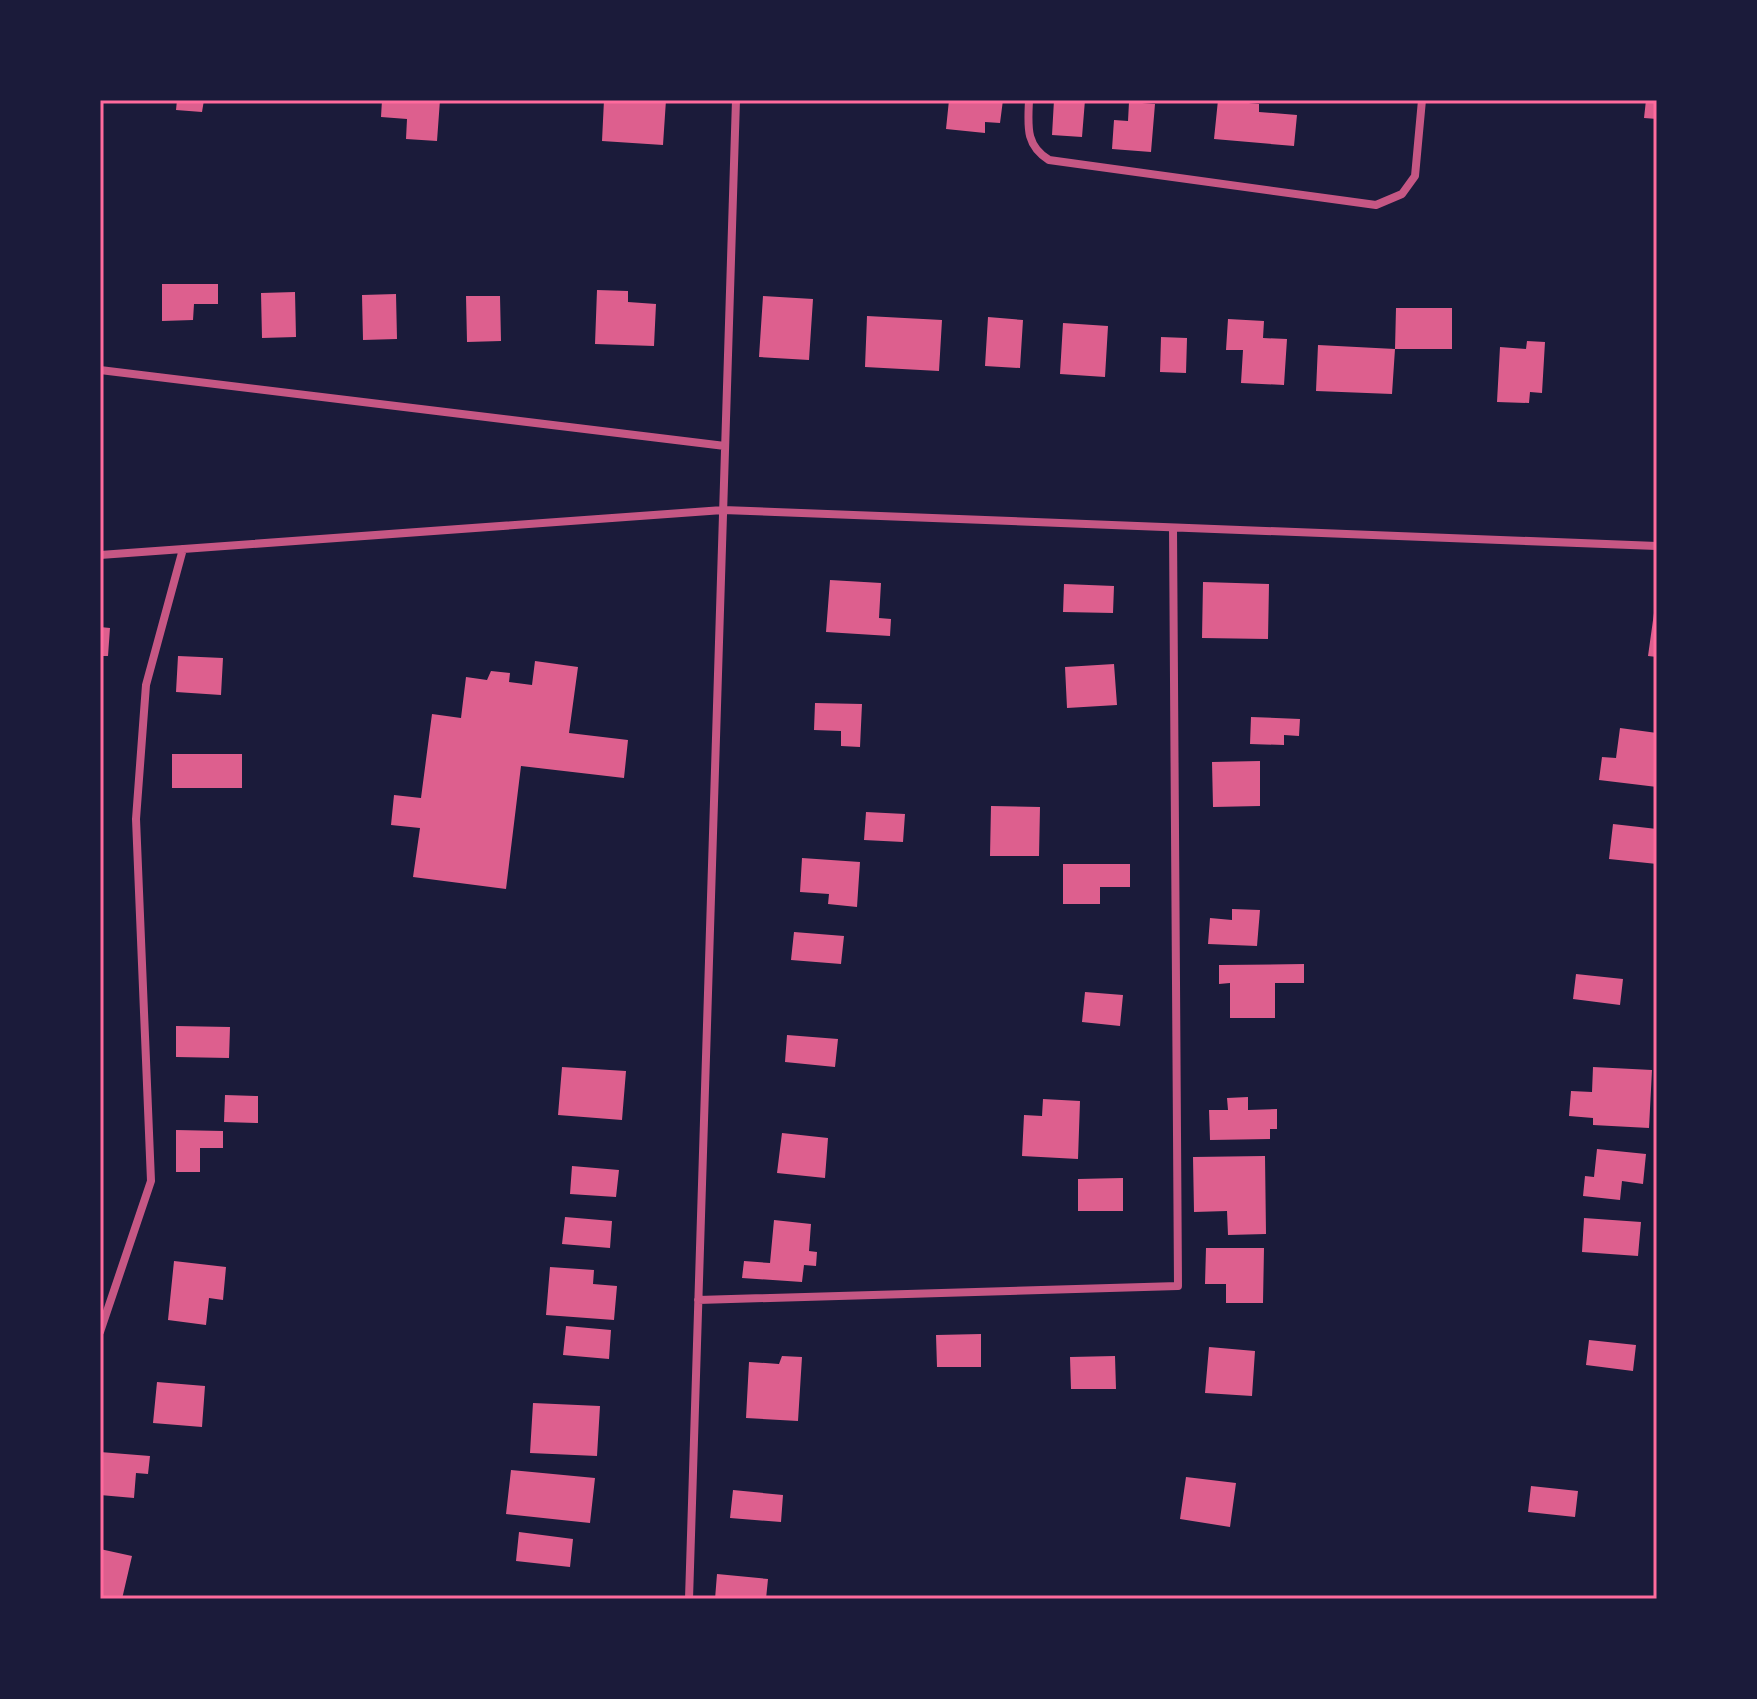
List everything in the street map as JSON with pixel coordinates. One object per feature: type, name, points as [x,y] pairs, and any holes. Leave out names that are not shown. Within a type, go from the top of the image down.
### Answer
[{"type":"street","points":[[689,1599],[736,100]]},
{"type":"street","points":[[1029,100],[1031,140],[1036,152],[1049,160],[1376,205],[1402,194],[1415,176],[1422,100]]},
{"type":"street","points":[[100,370],[725,446]]},
{"type":"street","points":[[100,555],[723,510],[1657,546]]},
{"type":"street","points":[[698,1300],[1178,1286],[1173,528]]},
{"type":"street","points":[[100,1332],[151,1181],[136,819],[146,685],[183,549]]},
{"type":"building","points":[[177,100],[204,100],[202,112],[176,110]]},
{"type":"building","points":[[382,100],[440,100],[437,141],[406,139],[407,119],[381,117]]},
{"type":"building","points":[[604,100],[666,100],[663,145],[602,141]]},
{"type":"building","points":[[949,100],[1003,100],[1000,123],[985,122],[985,133],[946,129]]},
{"type":"building","points":[[1054,100],[1085,100],[1082,137],[1052,135]]},
{"type":"building","points":[[1218,100],[1259,104],[1259,112],[1297,115],[1294,146],[1214,139]]},
{"type":"building","points":[[1646,100],[1657,100],[1657,119],[1644,118]]},
{"type":"building","points":[[1129,102],[1155,104],[1151,152],[1112,149],[1114,120],[1128,121]]},
{"type":"building","points":[[162,284],[218,284],[218,304],[194,304],[193,320],[162,321]]},
{"type":"building","points":[[597,290],[628,291],[628,302],[656,304],[654,346],[595,344]]},
{"type":"building","points":[[295,292],[296,337],[262,338],[261,293]]},
{"type":"building","points":[[396,294],[397,339],[363,340],[362,295]]},
{"type":"building","points":[[466,296],[500,296],[501,341],[467,342]]},
{"type":"building","points":[[763,296],[813,299],[809,360],[759,357]]},
{"type":"building","points":[[1396,308],[1452,308],[1452,349],[1395,349]]},
{"type":"building","points":[[867,316],[942,320],[939,371],[865,367]]},
{"type":"building","points":[[988,317],[1023,320],[1020,368],[985,366]]},
{"type":"building","points":[[1228,319],[1264,321],[1263,338],[1287,339],[1284,385],[1241,383],[1243,350],[1226,350]]},
{"type":"building","points":[[1063,323],[1108,326],[1105,377],[1060,374]]},
{"type":"building","points":[[1161,337],[1187,338],[1186,373],[1160,372]]},
{"type":"building","points":[[1527,341],[1545,342],[1542,393],[1530,392],[1529,403],[1497,402],[1500,347],[1526,349]]},
{"type":"building","points":[[1318,345],[1395,349],[1392,394],[1316,391]]},
{"type":"building","points":[[830,580],[881,583],[879,618],[891,619],[890,636],[826,632]]},
{"type":"building","points":[[1203,582],[1269,584],[1268,639],[1202,638]]},
{"type":"building","points":[[1064,584],[1114,586],[1113,613],[1063,612]]},
{"type":"building","points":[[1654,613],[1657,613],[1657,657],[1648,656]]},
{"type":"building","points":[[100,627],[110,628],[108,656],[100,656]]},
{"type":"building","points":[[178,656],[223,658],[221,695],[176,692]]},
{"type":"building","points":[[535,661],[578,667],[569,733],[628,740],[624,778],[521,766],[506,889],[413,877],[420,828],[391,825],[394,795],[421,798],[432,714],[461,718],[466,677],[487,680],[491,671],[510,673],[509,682],[532,685]]},
{"type":"building","points":[[1114,664],[1117,705],[1067,708],[1065,667]]},
{"type":"building","points":[[815,703],[862,704],[860,747],[841,746],[841,731],[814,730]]},
{"type":"building","points":[[1251,717],[1300,719],[1299,736],[1284,735],[1284,745],[1250,744]]},
{"type":"building","points":[[1620,728],[1657,733],[1657,787],[1599,780],[1602,757],[1616,758]]},
{"type":"building","points":[[172,754],[242,754],[242,788],[172,788]]},
{"type":"building","points":[[1260,761],[1260,806],[1213,807],[1212,762]]},
{"type":"building","points":[[991,806],[1040,807],[1039,856],[990,856]]},
{"type":"building","points":[[866,812],[905,814],[903,842],[864,840]]},
{"type":"building","points":[[1613,824],[1657,829],[1657,864],[1609,859]]},
{"type":"building","points":[[802,858],[860,862],[857,907],[828,904],[829,894],[800,892]]},
{"type":"building","points":[[1063,864],[1130,864],[1130,887],[1100,887],[1100,904],[1063,904]]},
{"type":"building","points":[[1232,909],[1260,910],[1257,946],[1208,944],[1210,918],[1232,920]]},
{"type":"building","points":[[794,932],[844,936],[841,964],[791,960]]},
{"type":"building","points":[[1304,964],[1304,983],[1275,983],[1275,1018],[1230,1018],[1230,983],[1219,984],[1219,965]]},
{"type":"building","points":[[1576,974],[1623,979],[1620,1005],[1573,999]]},
{"type":"building","points":[[1085,992],[1123,995],[1120,1026],[1082,1022]]},
{"type":"building","points":[[176,1026],[230,1027],[229,1058],[176,1057]]},
{"type":"building","points":[[787,1035],[838,1039],[835,1067],[785,1062]]},
{"type":"building","points":[[562,1067],[626,1071],[622,1120],[558,1115]]},
{"type":"building","points":[[1593,1067],[1652,1070],[1649,1128],[1593,1125],[1593,1118],[1569,1116],[1571,1091],[1592,1092]]},
{"type":"building","points":[[225,1095],[258,1096],[258,1123],[224,1122]]},
{"type":"building","points":[[1248,1097],[1248,1110],[1277,1109],[1277,1129],[1270,1129],[1270,1139],[1210,1140],[1209,1110],[1228,1110],[1227,1098]]},
{"type":"building","points":[[1043,1099],[1080,1101],[1078,1159],[1022,1156],[1024,1115],[1042,1116]]},
{"type":"building","points":[[176,1130],[223,1131],[223,1148],[200,1148],[200,1172],[176,1172]]},
{"type":"building","points":[[782,1133],[828,1138],[825,1178],[777,1173]]},
{"type":"building","points":[[1597,1149],[1646,1154],[1643,1184],[1622,1181],[1620,1200],[1583,1196],[1585,1176],[1594,1177]]},
{"type":"building","points":[[1265,1156],[1266,1234],[1228,1235],[1227,1211],[1194,1212],[1193,1157]]},
{"type":"building","points":[[572,1166],[619,1170],[616,1197],[570,1194]]},
{"type":"building","points":[[1123,1178],[1123,1211],[1078,1211],[1078,1179]]},
{"type":"building","points":[[565,1217],[612,1221],[610,1248],[562,1244]]},
{"type":"building","points":[[1584,1218],[1641,1222],[1638,1256],[1582,1252]]},
{"type":"building","points":[[774,1220],[811,1224],[809,1251],[817,1252],[816,1266],[804,1265],[802,1282],[742,1278],[744,1261],[770,1263]]},
{"type":"building","points":[[1206,1248],[1264,1248],[1263,1303],[1226,1303],[1226,1284],[1205,1284]]},
{"type":"building","points":[[174,1261],[226,1267],[223,1300],[209,1298],[206,1325],[168,1320]]},
{"type":"building","points":[[550,1267],[594,1270],[593,1284],[617,1286],[614,1320],[546,1315]]},
{"type":"building","points":[[566,1326],[611,1330],[609,1359],[563,1355]]},
{"type":"building","points":[[981,1334],[981,1367],[937,1367],[936,1335]]},
{"type":"building","points":[[1589,1340],[1636,1345],[1633,1371],[1586,1365]]},
{"type":"building","points":[[1209,1347],[1255,1351],[1252,1396],[1205,1393]]},
{"type":"building","points":[[782,1356],[802,1357],[798,1421],[746,1418],[749,1362],[779,1364]]},
{"type":"building","points":[[1115,1356],[1116,1389],[1071,1389],[1070,1357]]},
{"type":"building","points":[[157,1382],[205,1386],[202,1427],[153,1423]]},
{"type":"building","points":[[533,1403],[600,1406],[597,1456],[530,1453]]},
{"type":"building","points":[[100,1452],[150,1456],[148,1474],[136,1473],[134,1498],[100,1495]]},
{"type":"building","points":[[511,1470],[595,1478],[590,1523],[506,1514]]},
{"type":"building","points":[[1186,1477],[1236,1483],[1230,1527],[1180,1519]]},
{"type":"building","points":[[1531,1486],[1578,1491],[1575,1517],[1528,1512]]},
{"type":"building","points":[[733,1490],[783,1495],[781,1522],[730,1518]]},
{"type":"building","points":[[519,1532],[573,1539],[570,1567],[516,1561]]},
{"type":"building","points":[[100,1549],[132,1556],[122,1599],[100,1599]]},
{"type":"building","points":[[717,1574],[768,1579],[766,1599],[715,1599]]}]
